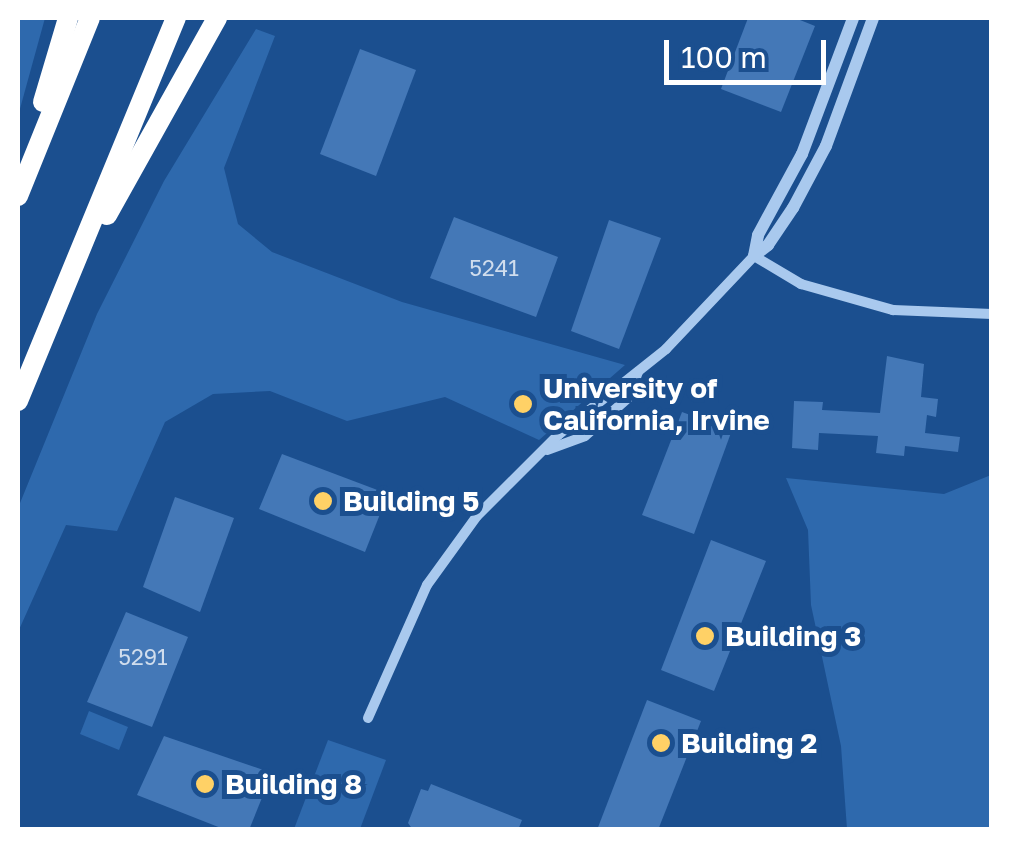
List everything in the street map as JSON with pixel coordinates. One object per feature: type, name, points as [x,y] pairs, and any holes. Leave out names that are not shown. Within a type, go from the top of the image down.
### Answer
[{"type":"highway","points":[[18,188],[68,18]]},
{"type":"highway","points":[[18,196],[90,18]]},
{"type":"highway","points":[[18,401],[176,18]]},
{"type":"highway","points":[[64,291],[217,18]]},
{"type":"street","points":[[754,256],[758,235],[802,154],[853,18]]},
{"type":"street","points":[[368,718],[399,641],[451,548],[498,494],[558,435],[638,372],[709,308],[768,245],[826,146],[873,18]]},
{"type":"street","points":[[754,256],[801,284],[893,310],[992,314]]},
{"type":"street","points":[[546,450],[584,436],[628,398],[638,372]]},
{"type":"shaded area","points":[[18,18],[45,18],[18,116]]},
{"type":"shaded area","points":[[256,29],[275,36],[224,168],[238,224],[272,252],[402,302],[625,365],[539,440],[445,397],[347,421],[270,391],[213,394],[165,422],[117,531],[66,525],[18,632],[18,508],[97,314],[164,181]]},
{"type":"shaded area","points":[[991,475],[991,829],[847,829],[841,746],[811,605],[808,530],[786,478],[944,494]]},
{"type":"shaded area","points":[[89,711],[128,727],[119,750],[80,734]]},
{"type":"shaded area","points":[[328,740],[386,760],[360,829],[294,829]]},
{"type":"building","points":[[748,18],[795,18],[815,26],[781,112],[721,89]]},
{"type":"building","points":[[360,49],[416,70],[376,176],[320,154]]},
{"type":"building","points":[[454,217],[558,257],[536,317],[430,278]]},
{"type":"building","points":[[609,220],[661,238],[619,349],[571,331]]},
{"type":"building","points":[[887,356],[924,364],[921,397],[938,399],[936,417],[927,415],[925,433],[960,437],[958,452],[905,446],[904,456],[876,453],[878,436],[819,433],[818,450],[792,448],[794,401],[823,402],[822,410],[880,413]]},
{"type":"building","points":[[682,412],[732,430],[694,534],[642,515]]},
{"type":"building","name":"Building 5","points":[[282,454],[388,494],[365,552],[259,509]]},
{"type":"building","points":[[175,497],[234,518],[200,612],[143,587]]},
{"type":"building","name":"Building 3","points":[[711,540],[766,561],[714,691],[661,670]]},
{"type":"building","points":[[126,612],[188,637],[152,727],[87,702]]},
{"type":"building","name":"Building 2","points":[[647,700],[701,721],[658,830],[597,830]]},
{"type":"building","name":"Building 8","points":[[164,736],[272,773],[249,830],[226,830],[137,795]]},
{"type":"building","points":[[431,784],[522,820],[518,830],[413,830],[408,823],[421,789],[428,791]]},
{"type":"place","name":"University of California, Irvine","points":[[523,404]]},
{"type":"place","name":"Building 5","points":[[323,501]]},
{"type":"place","name":"Building 3","points":[[705,636]]},
{"type":"place","name":"Building 2","points":[[661,743]]},
{"type":"place","name":"Building 8","points":[[205,784]]}]
